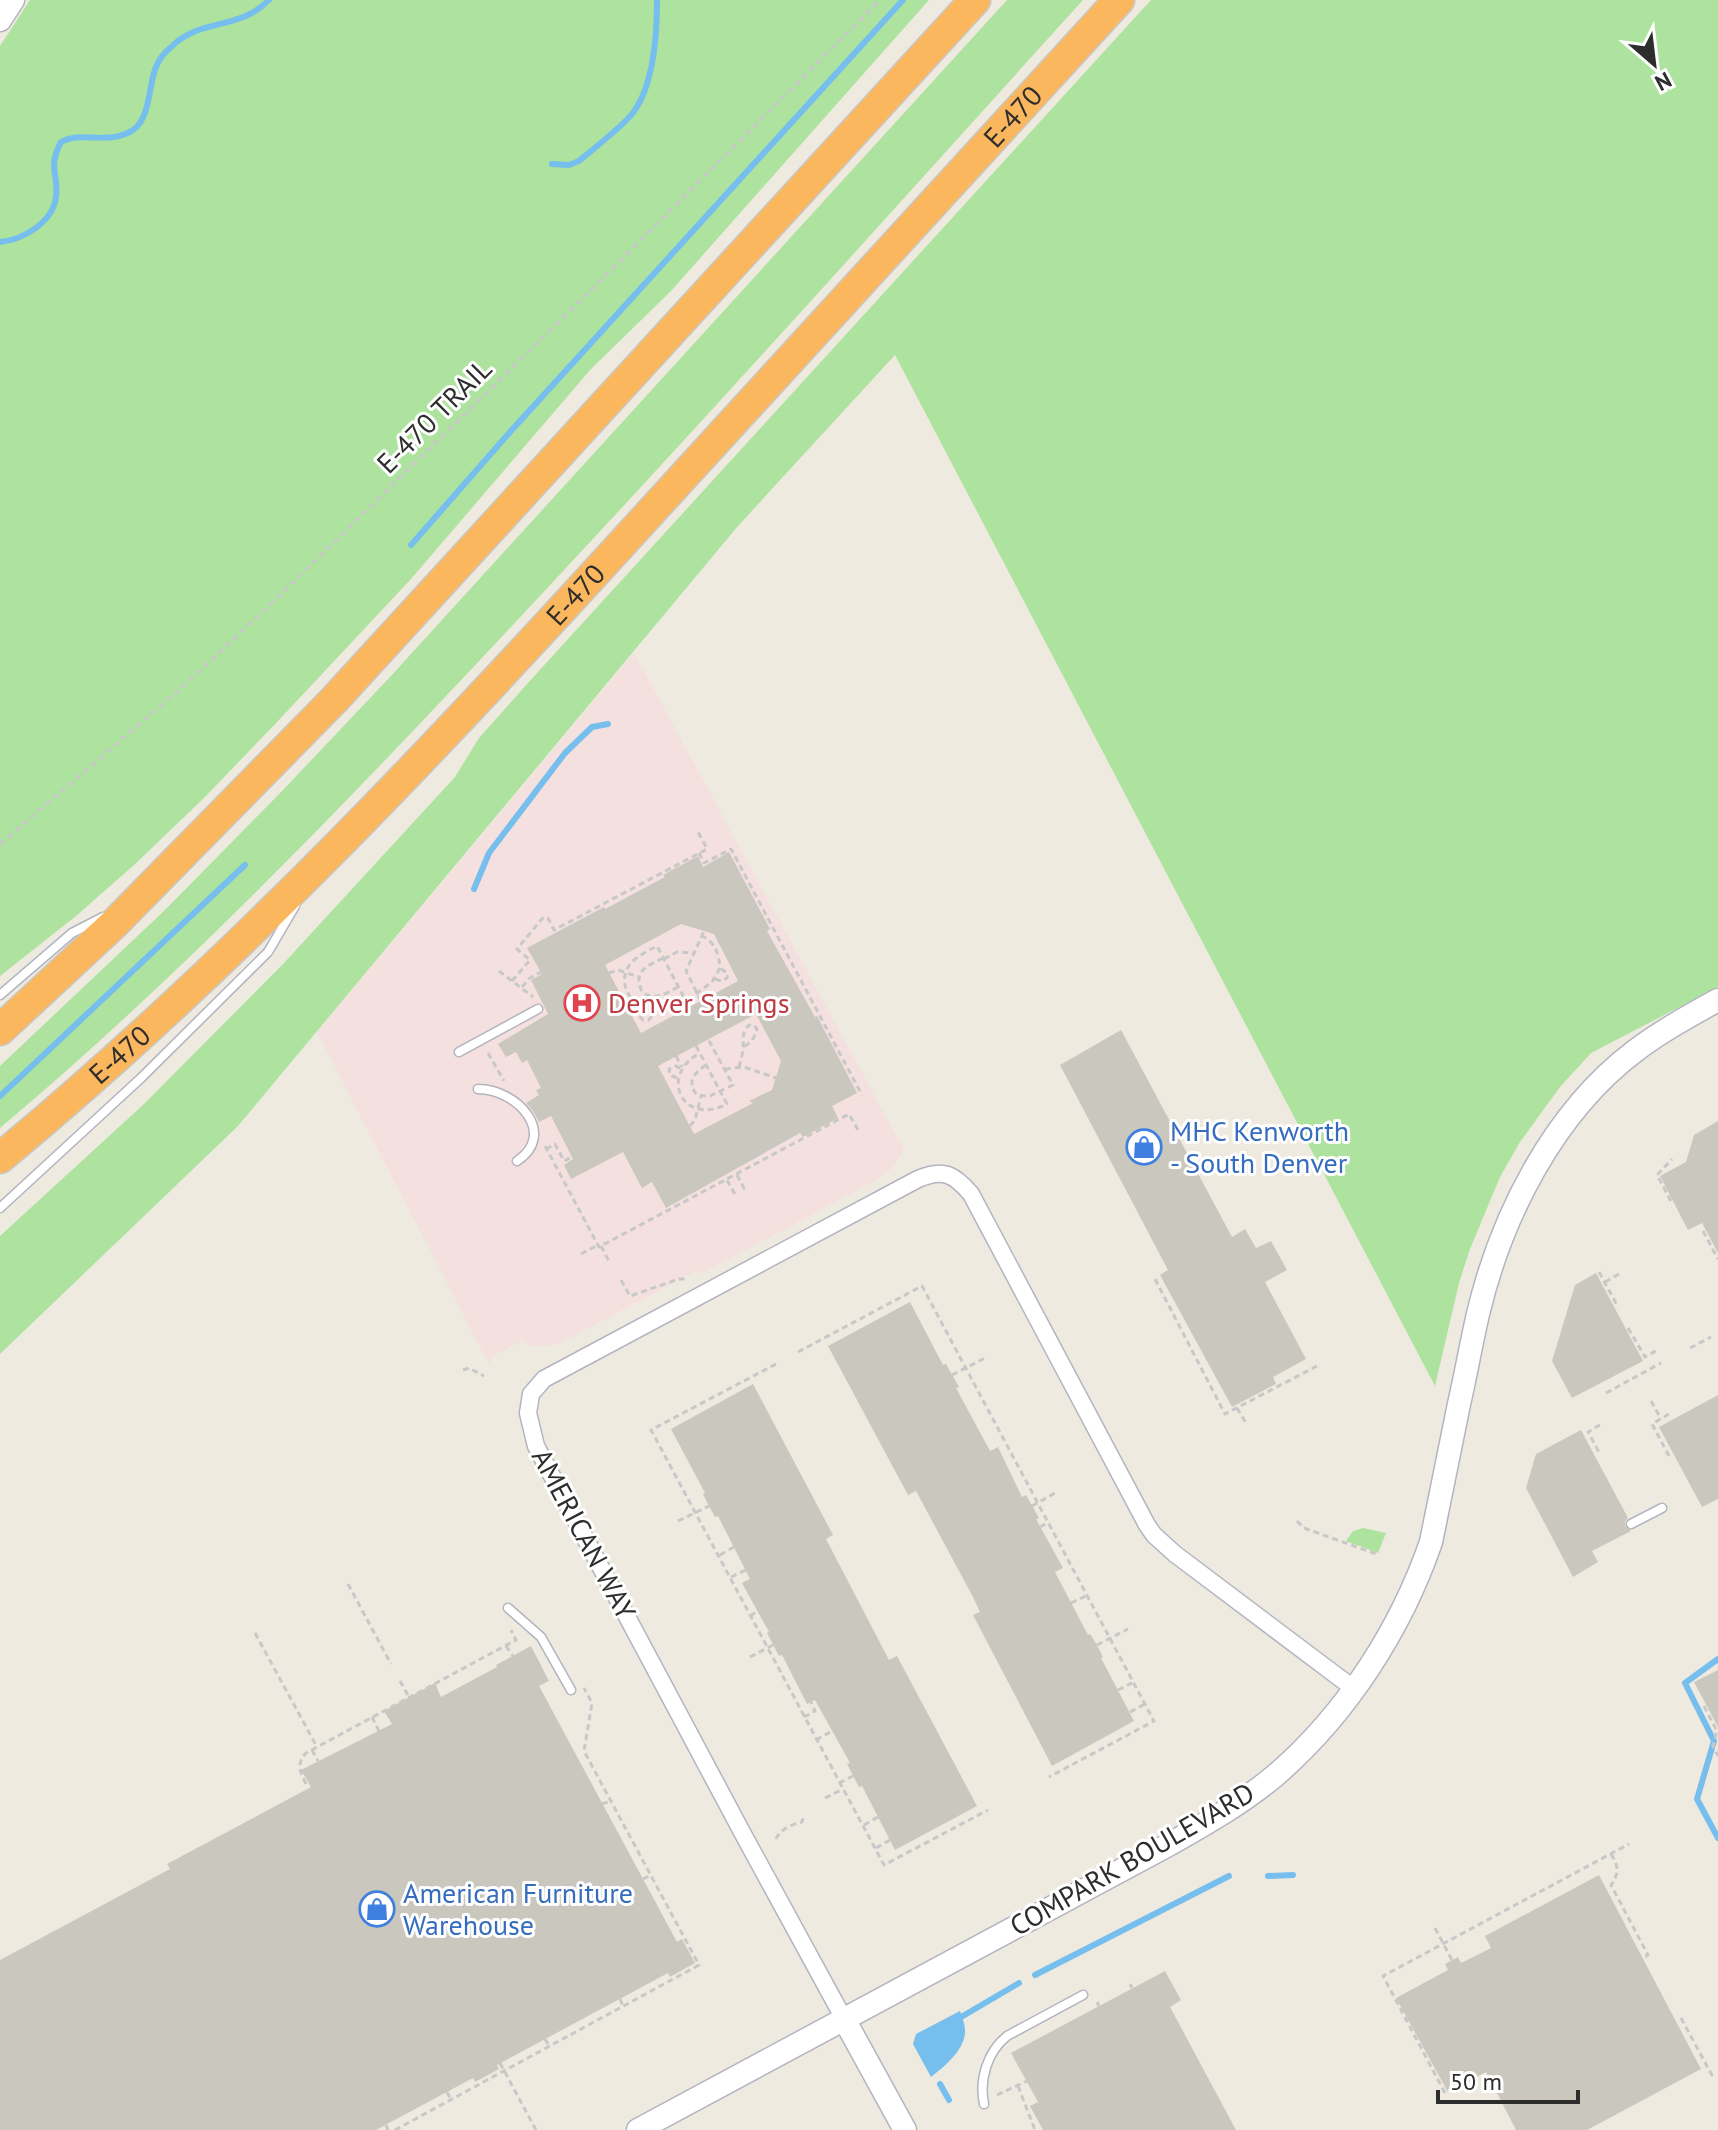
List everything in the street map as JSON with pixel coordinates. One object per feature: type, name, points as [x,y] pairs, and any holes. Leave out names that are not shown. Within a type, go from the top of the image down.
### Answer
[{"type":"highway","points":[[0,1030],[143,896],[334,700],[975,0]]},
{"type":"highway","name":"E-470","points":[[0,1158],[145,1032],[319,865],[588,581],[1119,0]]},
{"type":"street","points":[[0,20],[13,0]]},
{"type":"street","name":"COMPARK BOULEVARD","points":[[638,2130],[1170,1844],[1220,1815],[1277,1774],[1301,1751],[1353,1688],[1393,1625],[1423,1564],[1431,1542],[1478,1313],[1504,1235],[1529,1181],[1560,1131],[1606,1077],[1650,1041],[1718,1000]]},
{"type":"street","name":"AMERICAN WAY","points":[[844,2019],[534,1440],[528,1413],[531,1394],[544,1379],[918,1179],[927,1175],[946,1174],[954,1177],[971,1194],[1154,1535],[1353,1688]]},
{"type":"street","points":[[844,2019],[905,2130]]},
{"type":"lane","points":[[0,1208],[141,1078],[268,952],[319,865]]},
{"type":"lane","points":[[0,995],[72,933],[143,896]]},
{"type":"lane","points":[[459,1052],[538,1009]]},
{"type":"lane","points":[[478,1089],[500,1092],[526,1111],[533,1142],[526,1155],[517,1161]]},
{"type":"lane","points":[[1631,1524],[1662,1508]]},
{"type":"lane","points":[[508,1608],[541,1637],[571,1690]]},
{"type":"lane","points":[[984,2104],[984,2075],[999,2042],[1083,1995]]},
{"type":"path","name":"E-470 TRAIL","points":[[0,844],[178,691],[270,605],[576,305],[880,0]]},
{"type":"path","points":[[512,981],[530,960],[517,949],[544,917],[548,918],[554,930],[707,849],[697,830]]},
{"type":"path","points":[[699,853],[704,863],[731,849],[862,1095]]},
{"type":"path","points":[[696,994],[708,987],[720,968],[715,948],[703,933],[686,971],[689,980],[696,994],[701,1001]]},
{"type":"path","points":[[685,999],[663,1009],[642,1007],[634,1002],[627,991],[625,978],[631,962],[657,946],[664,958],[678,986],[685,999],[689,1007]]},
{"type":"path","points":[[689,980],[654,997],[642,992],[639,977],[643,969],[677,952],[694,953]]},
{"type":"path","points":[[715,979],[721,981],[727,978],[728,974],[720,968]]},
{"type":"path","points":[[609,973],[618,970],[639,977]]},
{"type":"path","points":[[499,971],[535,998]]},
{"type":"path","points":[[521,988],[541,972]]},
{"type":"path","points":[[642,1007],[639,1016],[646,1021],[651,1018],[654,997]]},
{"type":"path","points":[[663,1009],[668,1018]]},
{"type":"path","points":[[739,1067],[744,1047],[743,1034],[749,1025],[754,1025],[756,1034],[744,1047]]},
{"type":"path","points":[[708,1039],[722,1065],[733,1085],[710,1096],[701,1096],[693,1091],[692,1077],[708,1068],[722,1065],[744,1067],[776,1078]]},
{"type":"path","points":[[696,1046],[700,1053],[727,1104],[710,1110],[690,1105],[679,1090],[678,1078],[682,1068],[700,1053]]},
{"type":"path","points":[[485,1047],[504,1080],[511,1084]]},
{"type":"path","points":[[676,1056],[682,1068]]},
{"type":"path","points":[[678,1078],[670,1075],[669,1069],[676,1066],[682,1068]]},
{"type":"path","points":[[690,1126],[695,1120],[701,1096]]},
{"type":"path","points":[[581,1254],[849,1114],[858,1130]]},
{"type":"path","points":[[545,1137],[546,1149],[610,1263]]},
{"type":"path","points":[[546,1149],[555,1144],[564,1161],[572,1157]]},
{"type":"path","points":[[1671,1201],[1657,1175],[1672,1159]]},
{"type":"path","points":[[737,1174],[745,1190]]},
{"type":"path","points":[[727,1179],[735,1194]]},
{"type":"path","points":[[1703,1231],[1718,1259]]},
{"type":"path","points":[[1599,1272],[1617,1305]]},
{"type":"path","points":[[1605,1282],[1619,1274]]},
{"type":"path","points":[[621,1280],[630,1296],[686,1279]]},
{"type":"path","points":[[1155,1279],[1225,1414],[1317,1366]]},
{"type":"path","points":[[798,1352],[922,1286],[1154,1721],[1049,1777]]},
{"type":"path","points":[[1628,1328],[1645,1357],[1659,1349]]},
{"type":"path","points":[[1690,1348],[1711,1337]]},
{"type":"path","points":[[952,1375],[985,1358]]},
{"type":"path","points":[[1606,1393],[1661,1363]]},
{"type":"path","points":[[776,1364],[651,1430],[884,1865],[988,1810]]},
{"type":"path","points":[[463,1370],[469,1368],[484,1376]]},
{"type":"path","points":[[1651,1401],[1661,1419]]},
{"type":"path","points":[[1237,1408],[1246,1423]]},
{"type":"path","points":[[1669,1414],[1652,1424],[1669,1456]]},
{"type":"path","points":[[1600,1425],[1588,1432],[1600,1454]]},
{"type":"path","points":[[1032,1506],[1055,1493]]},
{"type":"path","points":[[678,1521],[709,1506]]},
{"type":"path","points":[[1297,1521],[1304,1528],[1379,1555]]},
{"type":"path","points":[[1040,1527],[1049,1522]]},
{"type":"path","points":[[718,1555],[734,1547]]},
{"type":"path","points":[[730,1578],[746,1570]]},
{"type":"path","points":[[348,1584],[391,1664]]},
{"type":"path","points":[[1071,1603],[1088,1595]]},
{"type":"path","points":[[750,1616],[758,1611]]},
{"type":"path","points":[[306,1784],[299,1770],[304,1755],[516,1640],[508,1625]]},
{"type":"path","points":[[1097,1645],[1128,1629]]},
{"type":"path","points":[[255,1633],[318,1761]]},
{"type":"path","points":[[506,1645],[513,1656]]},
{"type":"path","points":[[750,1657],[773,1645]]},
{"type":"path","points":[[781,1674],[789,1670]]},
{"type":"path","points":[[400,1681],[409,1697]]},
{"type":"path","points":[[395,2130],[699,1965],[584,1751],[592,1703],[581,1682]]},
{"type":"path","points":[[1118,1690],[1134,1682]]},
{"type":"path","points":[[804,1717],[815,1711],[811,1702]]},
{"type":"path","points":[[1130,1712],[1145,1704]]},
{"type":"path","points":[[1704,1706],[1717,1731],[1713,1746],[1718,1756]]},
{"type":"path","points":[[372,1717],[379,1731]]},
{"type":"path","points":[[816,1740],[832,1731]]},
{"type":"path","points":[[839,1783],[853,1776]]},
{"type":"path","points":[[825,1798],[843,1789]]},
{"type":"path","points":[[602,1804],[611,1801]]},
{"type":"path","points":[[862,1826],[878,1817]]},
{"type":"path","points":[[776,1839],[778,1834],[802,1822],[803,1818]]},
{"type":"path","points":[[875,1849],[890,1840]]},
{"type":"path","points":[[1445,2093],[1383,1976],[1629,1844]]},
{"type":"path","points":[[1611,1854],[1617,1871],[1611,1885],[1648,1955],[1643,1958]]},
{"type":"path","points":[[643,1879],[651,1875]]},
{"type":"path","points":[[1435,1928],[1452,1960]]},
{"type":"path","points":[[620,1999],[623,2006]]},
{"type":"path","points":[[1681,2018],[1714,2079]]},
{"type":"path","points":[[1679,2028],[1685,2025]]},
{"type":"path","points":[[545,2039],[549,2046]]},
{"type":"path","points":[[500,2063],[536,2130]]},
{"type":"path","points":[[997,2095],[1027,2081]]},
{"type":"path","points":[[1018,2086],[1035,2130]]},
{"type":"path","points":[[447,2092],[451,2100]]},
{"type":"path","points":[[1033,2124],[1038,2121]]},
{"type":"path","points":[[386,2125],[388,2130]]},
{"type":"shaded area","name":"Denver Springs","points":[[634,653],[904,1150],[891,1169],[878,1179],[701,1274],[698,1270],[558,1344],[534,1347],[523,1340],[493,1356],[489,1364],[317,1032]]},
{"type":"green space","points":[[30,0],[929,0],[671,291],[591,369],[411,579],[278,721],[134,865],[0,976],[0,46]]},
{"type":"green space","points":[[1007,0],[1083,0],[655,472],[388,757],[199,948],[0,1128],[0,1066],[165,910],[390,677]]},
{"type":"green space","points":[[1151,0],[1718,0],[1718,987],[1591,1053],[1560,1087],[1520,1142],[1500,1177],[1470,1249],[1435,1386],[895,355],[738,526],[238,1126],[0,1354],[0,1236],[144,1104],[284,963],[455,777],[479,738],[527,684]]},
{"type":"green space","points":[[1363,1528],[1386,1533],[1378,1553],[1346,1541],[1353,1531]]},
{"type":"water","points":[[960,2011],[965,2028],[962,2044],[931,2077],[913,2044],[916,2034]]},
{"type":"building","points":[[729,852],[770,929],[767,931],[817,1016],[857,1093],[832,1106],[838,1118],[803,1137],[800,1133],[666,1208],[652,1182],[642,1188],[623,1152],[571,1179],[564,1165],[573,1159],[551,1116],[539,1122],[526,1103],[539,1095],[536,1090],[541,1088],[527,1060],[522,1063],[516,1052],[506,1057],[498,1044],[548,1014],[531,980],[542,974],[527,948],[665,877],[663,875],[698,856],[703,867]],"holes":[[[681,924],[714,934],[738,981],[641,1033],[605,965]],[[756,1014],[781,1061],[772,1090],[694,1134],[658,1066]]]},
{"type":"building","name":"MHC Kenworth - South Denver","points":[[1121,1030],[1232,1237],[1245,1229],[1256,1248],[1271,1241],[1287,1270],[1265,1282],[1306,1359],[1273,1377],[1276,1384],[1232,1407],[1160,1275],[1168,1270],[1060,1065]]},
{"type":"building","points":[[1718,1121],[1718,1253],[1702,1223],[1688,1230],[1660,1176],[1686,1162],[1694,1135]]},
{"type":"building","points":[[1596,1273],[1643,1361],[1572,1398],[1552,1361],[1575,1285]]},
{"type":"building","points":[[910,1302],[943,1365],[946,1364],[959,1387],[956,1388],[990,1451],[998,1447],[1022,1497],[1026,1495],[1039,1518],[1036,1519],[1063,1568],[1055,1572],[1088,1635],[1097,1645],[1134,1721],[1052,1766],[973,1615],[980,1612],[973,1597],[916,1491],[908,1495],[828,1346]]},
{"type":"building","points":[[753,1384],[833,1535],[826,1539],[889,1660],[897,1656],[977,1806],[895,1850],[815,1700],[807,1704],[782,1655],[779,1656],[742,1583],[750,1579],[671,1429]]},
{"type":"building","points":[[1718,1395],[1718,1499],[1702,1507],[1659,1427]]},
{"type":"building","points":[[1581,1430],[1628,1518],[1625,1526],[1631,1531],[1592,1551],[1598,1562],[1573,1577],[1526,1488],[1536,1454]]},
{"type":"building","name":"American Furniture Warehouse","points":[[531,1646],[549,1681],[539,1686],[677,1942],[682,1939],[695,1963],[670,1977],[668,1973],[497,2065],[499,2069],[475,2082],[473,2078],[376,2130],[0,2130],[0,1960],[170,1869],[167,1864],[311,1787],[301,1770],[392,1724],[384,1711],[435,1683],[441,1697]]},
{"type":"building","points":[[1718,1670],[1718,1727],[1694,1682]]},
{"type":"building","points":[[1599,1875],[1701,2069],[1587,2130],[1516,2130],[1486,2072],[1448,2092],[1396,1998],[1448,1970],[1445,1964],[1458,1957],[1461,1963],[1491,1948],[1485,1936]]},
{"type":"building","points":[[1165,1971],[1181,2000],[1170,2007],[1236,2130],[1043,2130],[1030,2106],[1038,2102],[1011,2053]]},
{"type":"waterway","points":[[0,242],[18,238],[36,228],[54,206],[57,189],[54,165],[61,142],[77,137],[114,137],[133,130],[146,109],[157,64],[168,49],[194,32],[244,17],[269,0]]},
{"type":"waterway","points":[[552,164],[569,165],[579,161],[635,110],[650,72],[657,0]]},
{"type":"waterway","points":[[411,545],[903,0]]},
{"type":"waterway","points":[[474,889],[489,853],[565,753],[592,727],[608,724]]},
{"type":"waterway","points":[[0,1096],[245,865]]},
{"type":"waterway","points":[[1718,1659],[1685,1683],[1714,1741],[1697,1799],[1718,1838]]},
{"type":"waterway","points":[[1268,1876],[1293,1875]]},
{"type":"waterway","points":[[1035,1975],[1229,1876]]},
{"type":"waterway","points":[[956,2020],[1019,1983]]},
{"type":"waterway","points":[[940,2084],[949,2100]]},
{"type":"place","name":"Denver Springs","points":[[582,1003]]},
{"type":"place","name":"MHC Kenworth - South Denver","points":[[1144,1147]]},
{"type":"place","name":"American Furniture Warehouse","points":[[377,1909]]}]
